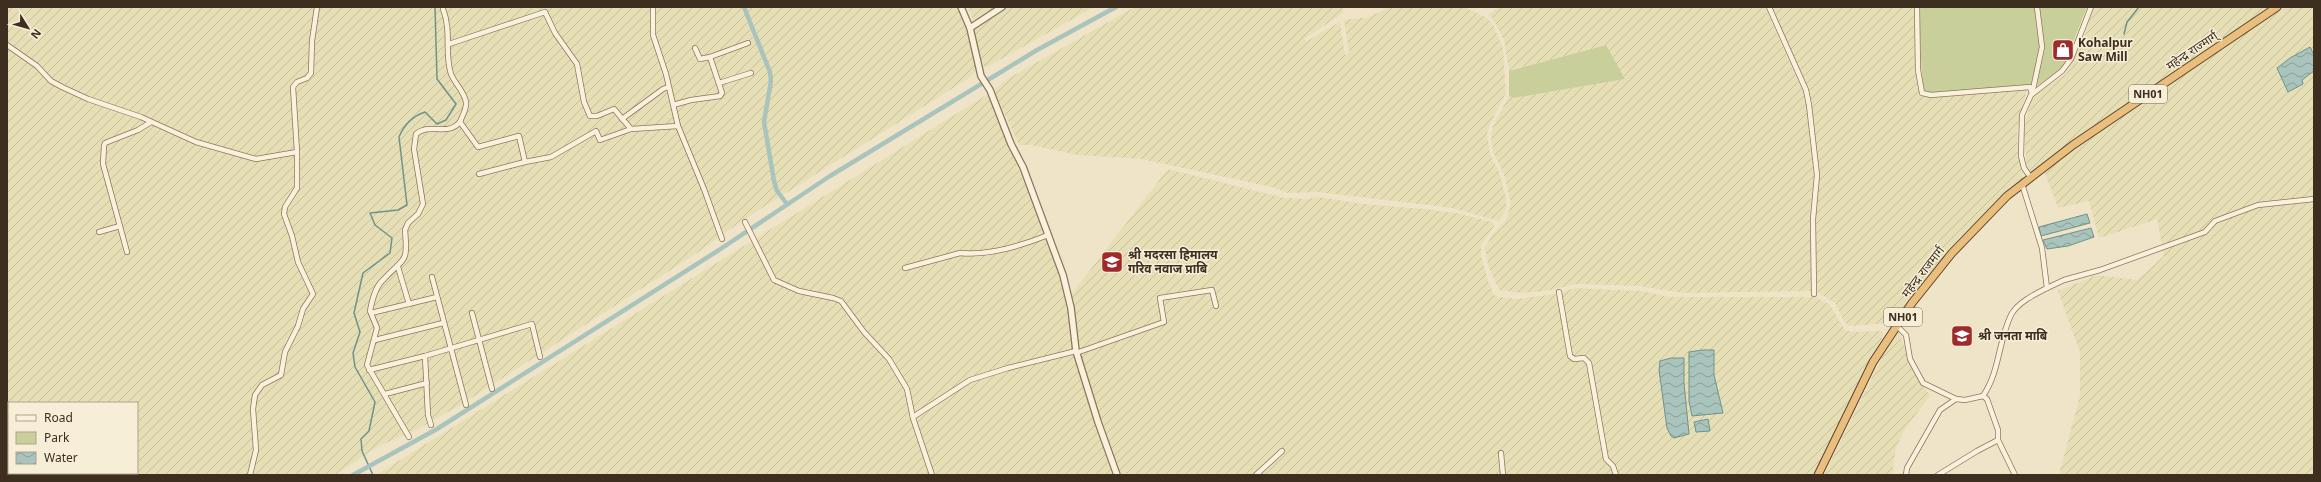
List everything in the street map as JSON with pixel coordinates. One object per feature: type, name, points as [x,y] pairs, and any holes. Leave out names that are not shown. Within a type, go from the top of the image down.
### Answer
[{"type":"highway","name":"महेन्द्र राज्मार्ग्","points":[[2022,184],[2073,145],[2277,7]]},
{"type":"highway","name":"महेन्द्र राजमार्ग","points":[[1818,475],[1874,362],[1912,303],[1952,253],[2007,196],[2022,184]]},
{"type":"street","points":[[250,475],[256,450],[254,409],[255,395],[262,385],[281,375],[285,352],[298,326],[303,310],[313,294],[298,262],[284,214],[286,205],[296,191],[298,152],[294,87],[297,82],[307,78],[311,73],[312,41],[317,7]]},
{"type":"street","points":[[653,7],[653,35],[666,74],[678,126],[704,189],[722,239]]},
{"type":"street","points":[[961,7],[970,28],[981,76],[990,90],[1011,144],[1023,167],[1048,235],[1068,296],[1076,352],[1098,422],[1117,475]]},
{"type":"street","points":[[970,28],[1002,7]]},
{"type":"street","points":[[1769,7],[1806,90],[1809,105],[1817,175],[1813,204],[1814,294]]},
{"type":"street","points":[[1917,7],[1918,70],[1922,93],[1931,95],[2030,87],[2032,94]]},
{"type":"street","points":[[2030,178],[2024,168],[2021,156],[2022,115],[2032,94],[2042,46],[2037,7]]},
{"type":"street","points":[[2032,94],[2062,71],[2077,47],[2091,7]]},
{"type":"street","points":[[409,437],[369,370],[368,358],[375,340],[377,328],[371,313],[372,301],[382,280],[398,267],[406,254],[407,245],[405,230],[408,223],[418,214],[423,204],[415,164],[414,139],[416,134],[424,129],[448,130],[460,122],[466,102],[464,93],[451,74],[448,59],[449,27],[443,9]]},
{"type":"street","points":[[449,44],[545,12],[555,33],[577,64],[584,102],[590,116],[597,116],[614,109],[631,129]]},
{"type":"street","points":[[695,48],[700,59],[748,44]]},
{"type":"street","points":[[7,45],[37,66],[51,81],[62,87],[151,122],[196,142],[256,159],[298,152]]},
{"type":"street","points":[[673,105],[691,100],[718,97],[722,93],[710,57]]},
{"type":"street","points":[[719,84],[751,73]]},
{"type":"street","points":[[622,119],[663,89],[668,87]]},
{"type":"street","points":[[127,252],[103,164],[104,146],[105,143],[151,122]]},
{"type":"street","points":[[460,122],[478,147],[519,136],[525,162]]},
{"type":"street","points":[[479,174],[525,162],[551,158],[596,131],[600,140],[631,129],[678,126]]},
{"type":"street","points":[[2022,184],[2042,248],[2047,288]]},
{"type":"street","points":[[1983,396],[1997,368],[2011,315],[2020,304],[2064,280],[2100,270],[2205,232],[2215,221],[2253,207],[2292,200],[2314,199]]},
{"type":"street","points":[[746,223],[774,280],[798,291],[833,298],[841,302],[894,366],[907,389],[913,417],[932,475]]},
{"type":"street","points":[[99,232],[120,226]]},
{"type":"street","points":[[905,268],[960,253],[969,254],[1010,248],[1048,235]]},
{"type":"street","points":[[398,267],[409,304]]},
{"type":"street","points":[[432,277],[466,405]]},
{"type":"street","points":[[913,417],[970,380],[1008,368],[1076,352],[1164,322],[1160,298],[1212,290],[1216,306]]},
{"type":"street","points":[[1559,292],[1570,356],[1574,359],[1584,358],[1589,363],[1606,459],[1613,466],[1616,475]]},
{"type":"street","points":[[371,313],[437,297]]},
{"type":"street","points":[[472,313],[492,389]]},
{"type":"street","points":[[375,340],[443,323]]},
{"type":"street","points":[[369,370],[450,349],[532,324],[540,357]]},
{"type":"street","points":[[1897,326],[1906,335],[1910,359],[1923,383],[1956,399],[1965,400],[1983,396]]},
{"type":"street","points":[[424,356],[430,425]]},
{"type":"street","points":[[384,394],[427,383]]},
{"type":"street","points":[[1983,396],[1987,399],[1998,430],[1998,440],[2015,475]]},
{"type":"street","points":[[1906,475],[1907,468],[1940,410],[1956,399]]},
{"type":"street","points":[[1938,475],[1998,440]]},
{"type":"street","points":[[1256,475],[1282,451]]},
{"type":"street","points":[[1501,453],[1503,475]]},
{"type":"shaded area","points":[[7,7],[958,7],[965,20],[976,71],[969,78],[743,220],[697,253],[462,404],[418,429],[377,447],[335,475],[7,475]]},
{"type":"shaded area","points":[[968,7],[999,7],[974,22]]},
{"type":"shaded area","points":[[1004,7],[1094,7],[987,67],[984,67],[974,35],[975,28]]},
{"type":"shaded area","points":[[1135,7],[1344,7],[1343,13],[1304,39],[1307,41],[1340,22],[1345,55],[1349,53],[1344,20],[1369,17],[1390,7],[1464,7],[1487,18],[1493,25],[1503,48],[1506,93],[1489,126],[1487,134],[1490,154],[1499,172],[1506,197],[1506,209],[1499,221],[1452,208],[1318,192],[1288,193],[1272,187],[1141,159],[1078,155],[1031,145],[1019,145],[994,90],[1009,78]]},
{"type":"shaded area","points":[[1499,7],[1765,7],[1805,96],[1814,175],[1810,214],[1812,291],[1683,293],[1639,286],[1576,284],[1546,291],[1521,293],[1499,290],[1488,265],[1485,248],[1492,235],[1506,220],[1511,204],[1504,174],[1493,152],[1491,135],[1493,126],[1509,96],[1513,98],[1625,79],[1605,45],[1509,71],[1504,40],[1493,19],[1488,15]]},
{"type":"shaded area","points":[[1772,7],[1916,7],[1918,87],[1923,97],[2027,89],[2017,130],[2018,152],[2023,179],[1997,201],[1896,321],[1892,323],[1849,326],[1844,321],[1835,303],[1817,292],[1815,215],[1818,180],[1811,104],[1808,89]]},
{"type":"shaded area","points":[[2093,7],[2269,7],[2032,172],[2027,170],[2024,133],[2032,100],[2037,93],[2066,74],[2084,39]]},
{"type":"shaded area","points":[[2283,7],[2314,7],[2314,197],[2258,204],[2203,231],[2162,246],[2157,219],[2099,238],[2089,201],[2058,208],[2044,170],[2074,148]]},
{"type":"shaded area","points":[[988,94],[1051,249],[1067,300],[1168,169],[1285,198],[1305,199],[1319,197],[1363,204],[1425,209],[1456,213],[1492,222],[1494,226],[1481,245],[1481,255],[1488,281],[1494,295],[1518,299],[1555,294],[1557,296],[1568,359],[1582,360],[1587,364],[1606,462],[1611,467],[1614,475],[376,475]]},
{"type":"shaded area","points":[[2304,201],[2314,202],[2314,475],[2059,475],[2080,395],[2080,352],[2058,291],[2097,275],[2137,280],[2164,256],[2162,249],[2209,232],[2221,220],[2259,207]]},
{"type":"shaded area","points":[[1575,288],[1642,291],[1670,297],[1815,297],[1829,304],[1845,330],[1851,332],[1883,331],[1882,339],[1840,420],[1815,475],[1619,475],[1617,467],[1609,459],[1605,444],[1590,361],[1586,357],[1575,357],[1572,353],[1561,292]]},
{"type":"shaded area","points":[[1899,332],[1914,372],[1930,396],[1905,429],[1896,448],[1892,475],[1824,475],[1883,355]]},
{"type":"green space","points":[[1919,7],[2087,7],[2065,63],[2057,72],[2038,85],[1933,94],[1925,92],[1922,81]]},
{"type":"green space","points":[[1606,45],[1625,79],[1513,98],[1509,96],[1509,71]]},
{"type":"water","points":[[2310,47],[2314,55],[2314,71],[2302,80],[2303,84],[2288,92],[2277,68],[2290,58]]},
{"type":"water","points":[[2087,214],[2090,223],[2041,236],[2039,227]]},
{"type":"water","points":[[2091,228],[2094,237],[2068,246],[2047,249],[2043,240]]},
{"type":"water","points":[[1714,350],[1714,375],[1723,413],[1692,416],[1689,401],[1689,352]]},
{"type":"water","points":[[1671,358],[1684,358],[1684,383],[1689,434],[1674,438],[1671,436],[1667,428],[1659,370],[1660,361]]},
{"type":"water","points":[[1708,419],[1710,431],[1696,432],[1694,422]]},
{"type":"waterway","points":[[373,475],[362,451],[361,439],[369,431],[375,402],[355,367],[353,353],[360,332],[354,313],[363,273],[390,253],[392,238],[375,225],[370,213],[398,210],[407,205],[399,137],[406,125],[421,114],[425,112],[437,124],[446,120],[456,104],[437,79],[435,7]]},
{"type":"waterway","points":[[744,7],[770,72],[771,81],[764,122],[774,181],[777,191],[787,204]]},
{"type":"waterway","points":[[353,475],[437,429],[719,250],[830,176],[1037,50],[1116,7]]},
{"type":"waterway","points":[[2124,34],[2127,22],[2139,7]]},
{"type":"place","name":"Kohalpur Saw Mill","points":[[2063,50]]},
{"type":"place","name":"श्री मदरसा हिमालय गरिव नवाज प्राबि","points":[[1112,262]]},
{"type":"place","name":"श्री जनता माबि","points":[[1962,336]]}]
